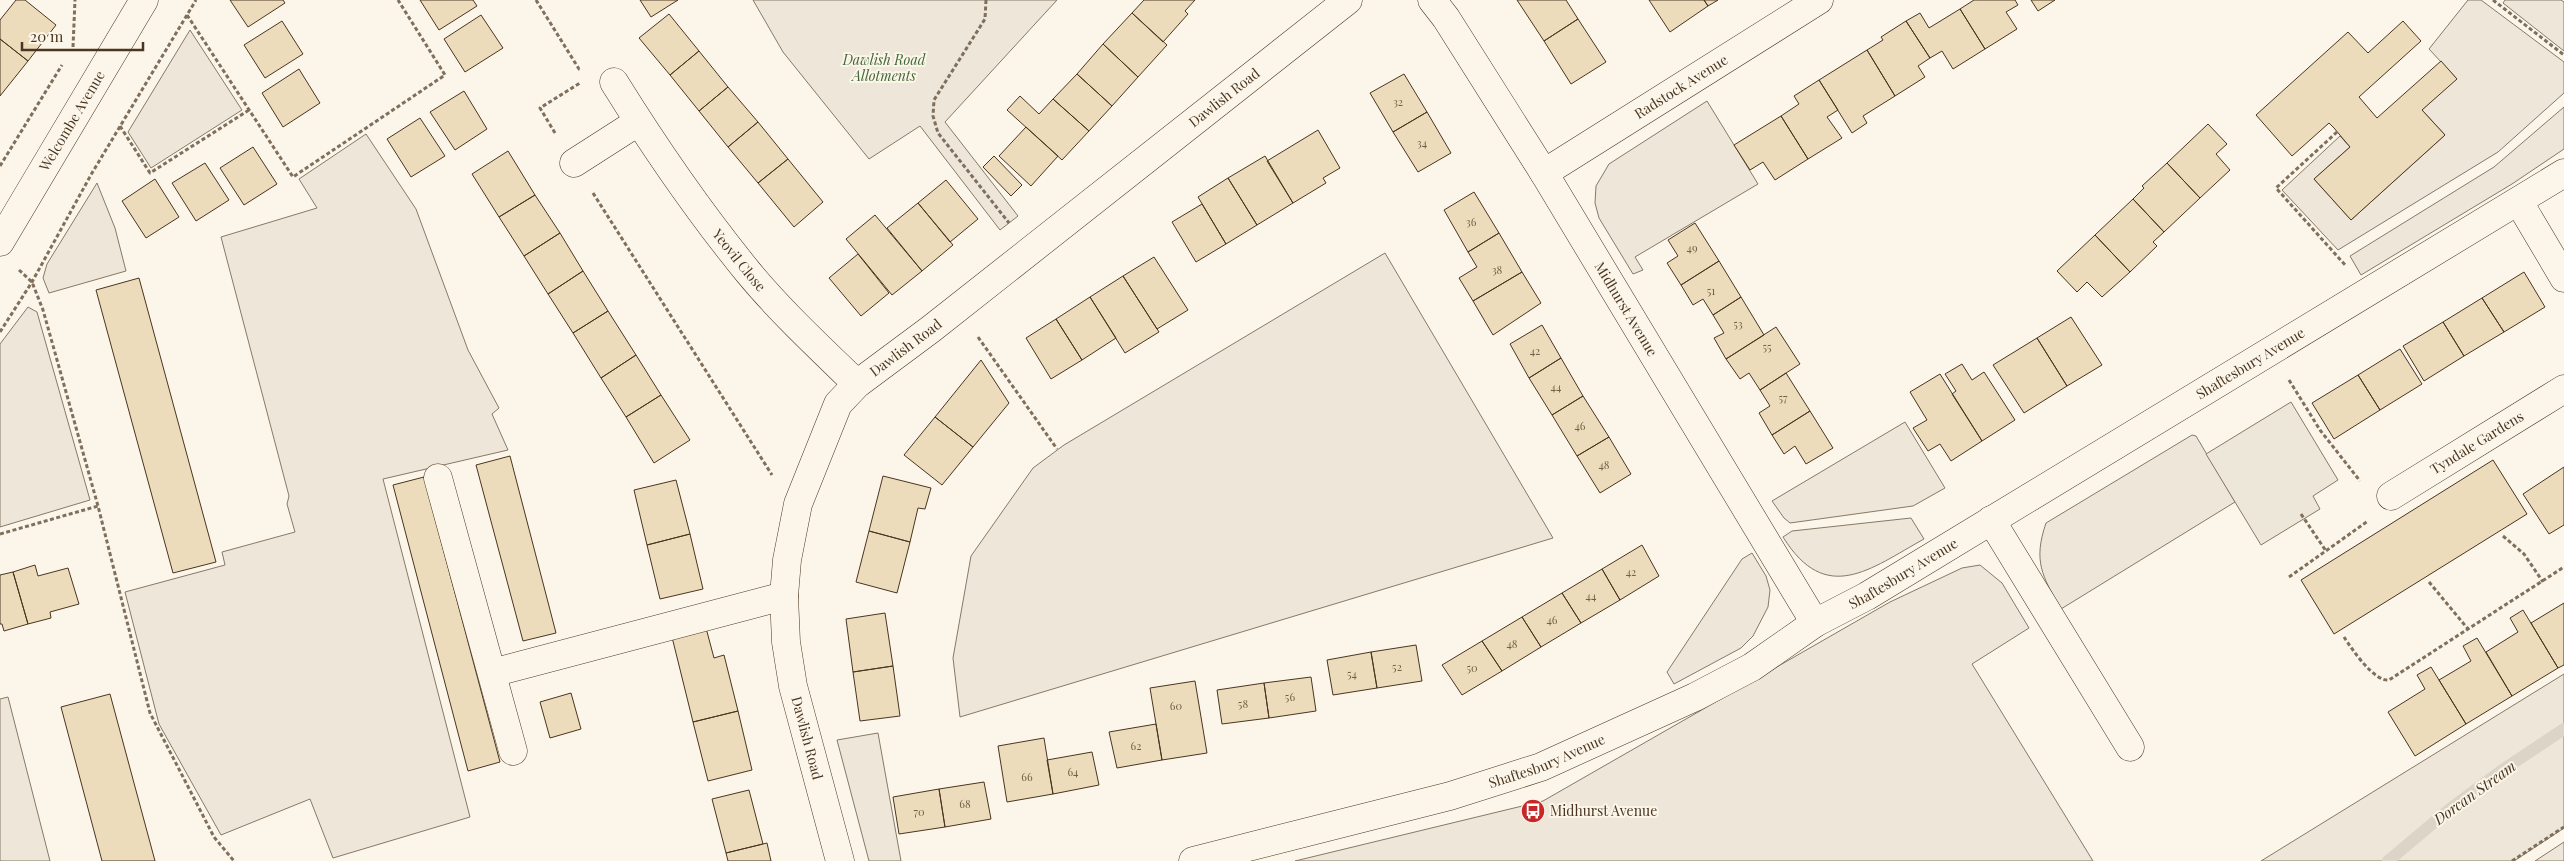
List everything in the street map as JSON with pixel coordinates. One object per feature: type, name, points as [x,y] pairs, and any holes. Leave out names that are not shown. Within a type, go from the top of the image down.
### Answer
[{"type":"street","name":"Welcombe Avenue","points":[[6,253],[144,0]]},
{"type":"street","name":"Dawlish Road","points":[[840,861],[793,686],[786,642],[784,596],[793,524],[801,495],[838,404],[857,384],[957,308],[1029,249],[1348,0]]},
{"type":"street","name":"Midhurst Avenue","points":[[1432,0],[1446,18],[1544,172],[1815,623]]},
{"type":"street","name":"Radstock Avenue","points":[[1544,172],[1819,0]]},
{"type":"street","name":"Yeovil Close","points":[[602,78],[638,122],[699,209],[748,273],[786,314],[857,384]]},
{"type":"street","points":[[574,163],[638,122]]},
{"type":"street","name":"Shaftesbury Avenue","points":[[1193,861],[1450,796],[1541,767],[1703,693],[1752,667],[1815,623],[1867,596],[2564,174]]},
{"type":"street","points":[[2519,202],[2564,278]]},
{"type":"street","name":"Tyndale Gardens","points":[[2379,492],[2564,389]]},
{"type":"street","points":[[438,478],[513,751]]},
{"type":"street","points":[[1991,520],[2130,747]]},
{"type":"street","points":[[492,673],[784,596]]},
{"type":"path","points":[[68,54],[74,46],[75,0]]},
{"type":"path","points":[[0,332],[32,282],[120,126],[196,0]]},
{"type":"path","points":[[187,15],[292,177],[446,75],[398,0]]},
{"type":"path","points":[[536,0],[579,69],[602,78]]},
{"type":"path","points":[[986,0],[985,19],[937,93],[934,100],[933,116],[938,133],[1029,249]]},
{"type":"path","points":[[2493,0],[2564,55]]},
{"type":"path","points":[[0,166],[63,63]]},
{"type":"path","points":[[602,78],[540,108],[769,472],[782,485],[801,495]]},
{"type":"path","points":[[120,126],[150,173],[249,110]]},
{"type":"path","points":[[2337,132],[2276,188],[2341,258]]},
{"type":"path","points":[[6,253],[32,282],[43,310],[98,506],[150,713],[214,837],[234,861]]},
{"type":"path","points":[[957,308],[1057,449]]},
{"type":"path","points":[[2272,352],[2320,430],[2379,492]]},
{"type":"path","points":[[0,534],[98,506]]},
{"type":"path","points":[[2301,514],[2326,551]]},
{"type":"path","points":[[2289,577],[2369,520]]},
{"type":"path","points":[[2503,536],[2524,554],[2543,582]]},
{"type":"path","points":[[2344,637],[2355,654],[2384,680],[2389,680],[2564,567]]},
{"type":"path","points":[[2429,582],[2468,629]]},
{"type":"path","points":[[2512,861],[2564,826]]},
{"type":"green space","name":"Dawlish Road Allotments","points":[[753,0],[1057,0],[945,122],[1018,216],[1000,230],[920,126],[869,159],[783,52]]},
{"type":"green space","points":[[2468,0],[2481,0],[2564,62],[2564,93],[2498,152],[2338,250],[2282,190],[2340,136],[2350,147],[2314,179],[2351,220],[2445,135],[2422,110],[2456,78],[2429,49]]},
{"type":"green space","points":[[2505,0],[2561,0],[2564,2],[2564,51],[2503,3]]},
{"type":"green space","points":[[190,30],[242,110],[151,168],[128,132]]},
{"type":"green space","points":[[1707,101],[1758,184],[1635,257],[1643,270],[1633,274],[1599,218],[1595,203],[1596,186],[1609,164]]},
{"type":"green space","points":[[2564,107],[2564,149],[2512,184],[2361,275],[2350,256],[2494,167]]},
{"type":"green space","points":[[366,134],[416,209],[468,350],[499,408],[492,414],[508,450],[383,479],[470,817],[333,858],[310,799],[221,835],[159,724],[125,592],[225,565],[222,552],[295,532],[287,504],[289,496],[221,237],[317,208],[299,179]]},
{"type":"green space","points":[[97,183],[115,228],[126,271],[49,293],[43,278],[47,264]]},
{"type":"green space","points":[[1385,253],[1553,538],[960,717],[953,658],[971,556],[1033,468],[1064,445]]},
{"type":"green space","points":[[28,307],[37,312],[90,500],[0,527],[0,344]]},
{"type":"green space","points":[[1905,422],[1945,488],[1913,506],[1790,523],[1772,501]]},
{"type":"green space","points":[[2192,435],[2196,436],[2235,502],[2061,609],[2041,568],[2040,548],[2046,523]]},
{"type":"green space","points":[[1911,518],[1924,539],[1867,570],[1849,575],[1832,576],[1816,571],[1799,558],[1783,537],[1792,531]]},
{"type":"green space","points":[[1752,553],[1766,576],[1770,590],[1768,607],[1753,636],[1741,648],[1674,684],[1667,672],[1742,559]]},
{"type":"green space","points":[[1980,565],[2002,583],[2029,628],[1972,664],[2093,861],[1295,861],[1543,801],[1890,602],[1962,568]]},
{"type":"green space","points":[[2564,674],[2564,828],[2514,861],[2261,861]]},
{"type":"green space","points":[[8,697],[50,861],[0,861],[0,699]]},
{"type":"green space","points":[[878,733],[901,861],[869,861],[837,740]]},
{"type":"green space","points":[[2564,842],[2564,861],[2535,861]]},
{"type":"shaded area","points":[[2291,402],[2338,480],[2313,496],[2320,509],[2261,545],[2206,454]]},
{"type":"building","points":[[16,0],[25,0],[56,25],[28,61],[0,39],[0,20]]},
{"type":"building","points":[[230,0],[283,0],[285,3],[248,27]]},
{"type":"building","points":[[420,0],[473,0],[477,6],[439,30]]},
{"type":"building","points":[[640,0],[678,0],[651,17]]},
{"type":"building","points":[[1144,0],[1195,0],[1185,11],[1188,14],[1163,42],[1132,13]]},
{"type":"building","points":[[1517,0],[1566,0],[1578,19],[1544,41]]},
{"type":"building","points":[[1649,0],[1704,0],[1708,6],[1670,32]]},
{"type":"building","points":[[1704,0],[1718,0],[1708,6]]},
{"type":"building","points":[[1974,0],[2015,0],[2018,5],[2006,12],[2017,29],[1985,49],[1960,9]]},
{"type":"building","points":[[2031,0],[2055,0],[2038,11]]},
{"type":"building","points":[[1960,9],[1985,49],[1953,69],[1942,51],[1930,58],[1906,21],[1920,13],[1929,28]]},
{"type":"building","points":[[1132,13],[1167,45],[1138,77],[1103,44]]},
{"type":"building","points":[[669,14],[699,51],[670,75],[639,38]]},
{"type":"building","points":[[481,15],[503,48],[465,72],[444,39]]},
{"type":"building","points":[[1578,19],[1606,62],[1571,84],[1544,41]]},
{"type":"building","points":[[282,21],[303,54],[265,78],[244,45]]},
{"type":"building","points":[[1906,21],[1930,58],[1918,66],[1925,77],[1895,96],[1867,50],[1883,40],[1881,37]]},
{"type":"building","points":[[2403,21],[2421,41],[2359,97],[2377,118],[2441,61],[2457,79],[2422,110],[2445,135],[2351,220],[2314,179],[2350,147],[2334,128],[2329,123],[2292,156],[2256,115],[2348,32],[2368,53]]},
{"type":"building","points":[[0,39],[28,61],[0,96]]},
{"type":"building","points":[[1103,44],[1138,77],[1112,106],[1077,74]]},
{"type":"building","points":[[1867,50],[1895,96],[1863,116],[1867,123],[1852,133],[1819,80]]},
{"type":"building","points":[[699,51],[728,87],[699,111],[670,75]]},
{"type":"building","points":[[299,69],[320,103],[283,127],[262,93]]},
{"type":"building","points":[[1077,74],[1112,106],[1089,131],[1053,99]]},
{"type":"building","points":[[1404,74],[1427,112],[1393,132],[1370,93]]},
{"type":"building","points":[[1819,80],[1838,110],[1827,117],[1842,138],[1808,159],[1781,116],[1799,104],[1794,96]]},
{"type":"building","points":[[728,87],[758,122],[728,147],[699,111]]},
{"type":"building","points":[[464,91],[487,129],[455,150],[430,112]]},
{"type":"building","points":[[1020,96],[1039,114],[1053,99],[1089,131],[1062,160],[1007,110]]},
{"type":"building","points":[[1427,112],[1451,153],[1418,172],[1393,132]]},
{"type":"building","points":[[1781,116],[1808,159],[1775,180],[1763,162],[1750,170],[1734,145]]},
{"type":"building","points":[[420,118],[445,156],[411,177],[387,139]]},
{"type":"building","points":[[758,122],[788,159],[758,183],[728,147]]},
{"type":"building","points":[[2208,124],[2227,144],[2216,154],[2230,170],[2200,198],[2167,163]]},
{"type":"building","points":[[1026,127],[1058,156],[1031,186],[999,156]]},
{"type":"building","points":[[1318,130],[1340,168],[1323,178],[1326,183],[1293,203],[1267,161]]},
{"type":"building","points":[[253,147],[277,184],[244,205],[220,168]]},
{"type":"building","points":[[508,151],[535,195],[499,217],[472,174]]},
{"type":"building","points":[[994,156],[1022,185],[1011,196],[983,167]]},
{"type":"building","points":[[1265,156],[1293,203],[1257,225],[1228,178]]},
{"type":"building","points":[[788,159],[823,202],[794,227],[758,183]]},
{"type":"building","points":[[205,163],[229,200],[196,221],[172,183]]},
{"type":"building","points":[[2167,163],[2200,198],[2164,232],[2133,199],[2144,188],[2142,186]]},
{"type":"building","points":[[1228,178],[1257,225],[1226,244],[1198,197]]},
{"type":"building","points":[[155,179],[179,217],[146,238],[122,201]]},
{"type":"building","points":[[946,180],[978,219],[950,242],[918,203]]},
{"type":"building","points":[[1474,192],[1499,233],[1468,252],[1444,210]]},
{"type":"building","points":[[535,195],[560,233],[524,256],[499,217]]},
{"type":"building","points":[[2133,199],[2164,232],[2153,242],[2157,246],[2130,272],[2095,235]]},
{"type":"building","points":[[918,203],[953,245],[922,271],[887,228]]},
{"type":"building","points":[[1202,204],[1226,244],[1196,262],[1172,222]]},
{"type":"building","points":[[875,215],[922,271],[892,295],[846,239]]},
{"type":"building","points":[[1695,223],[1719,261],[1681,285],[1667,263],[1678,256],[1668,240]]},
{"type":"building","points":[[560,233],[583,271],[548,294],[524,256]]},
{"type":"building","points":[[1499,233],[1522,272],[1473,301],[1459,278],[1477,267],[1468,252]]},
{"type":"building","points":[[2095,235],[2130,272],[2102,297],[2087,282],[2077,292],[2057,271]]},
{"type":"building","points":[[858,254],[889,293],[861,316],[829,278]]},
{"type":"building","points":[[1154,257],[1188,310],[1157,329],[1123,276]]},
{"type":"building","points":[[1719,261],[1741,297],[1713,315],[1703,299],[1693,305],[1681,285]]},
{"type":"building","points":[[583,271],[608,311],[573,333],[548,294]]},
{"type":"building","points":[[1522,272],[1541,303],[1493,335],[1473,301]]},
{"type":"building","points":[[2524,272],[2545,307],[2504,332],[2482,298]]},
{"type":"building","points":[[1123,276],[1159,332],[1125,353],[1090,297]]},
{"type":"building","points":[[139,278],[216,562],[173,573],[96,290]]},
{"type":"building","points":[[1090,297],[1116,338],[1082,360],[1056,319]]},
{"type":"building","points":[[1741,297],[1764,335],[1726,359],[1714,338],[1724,333],[1713,315]]},
{"type":"building","points":[[2482,298],[2504,332],[2464,356],[2443,322]]},
{"type":"building","points":[[608,311],[636,355],[601,378],[573,333]]},
{"type":"building","points":[[2071,317],[2102,365],[2067,386],[2037,338]]},
{"type":"building","points":[[1056,319],[1082,360],[1051,379],[1026,338]]},
{"type":"building","points":[[2443,322],[2464,356],[2424,381],[2403,346]]},
{"type":"building","points":[[1542,325],[1561,358],[1529,378],[1510,344]]},
{"type":"building","points":[[1776,327],[1800,364],[1760,390],[1749,373],[1740,379],[1726,359]]},
{"type":"building","points":[[2037,338],[2067,386],[2024,413],[1993,365]]},
{"type":"building","points":[[2400,349],[2422,384],[2380,410],[2358,375]]},
{"type":"building","points":[[636,355],[661,395],[626,417],[601,378]]},
{"type":"building","points":[[1561,358],[1583,396],[1552,415],[1529,378]]},
{"type":"building","points":[[981,360],[1009,403],[973,447],[935,417]]},
{"type":"building","points":[[1962,364],[1972,380],[1984,372],[2015,420],[1982,441],[1952,394],[1956,391],[1945,374]]},
{"type":"building","points":[[1786,373],[1810,411],[1772,435],[1759,413],[1770,406],[1760,390]]},
{"type":"building","points":[[1940,374],[1982,441],[1951,461],[1940,444],[1928,451],[1913,428],[1927,420],[1910,392]]},
{"type":"building","points":[[2358,375],[2380,410],[2334,439],[2312,403]]},
{"type":"building","points":[[661,395],[690,440],[654,463],[626,417]]},
{"type":"building","points":[[1583,396],[1609,437],[1577,456],[1552,415]]},
{"type":"building","points":[[1810,411],[1833,448],[1806,464],[1795,446],[1784,454],[1772,435]]},
{"type":"building","points":[[935,417],[973,447],[942,485],[904,455]]},
{"type":"building","points":[[1609,437],[1631,474],[1600,493],[1577,456]]},
{"type":"building","points":[[510,456],[556,633],[523,641],[476,465]]},
{"type":"building","points":[[2493,460],[2527,514],[2334,634],[2301,580]]},
{"type":"building","points":[[2564,467],[2564,525],[2549,534],[2523,494]]},
{"type":"building","points":[[883,476],[931,488],[925,509],[918,508],[910,542],[869,531]]},
{"type":"building","points":[[424,477],[500,762],[468,771],[393,485]]},
{"type":"building","points":[[676,480],[690,534],[647,545],[634,490]]},
{"type":"building","points":[[869,531],[910,542],[897,593],[856,582]]},
{"type":"building","points":[[690,534],[703,589],[660,599],[647,545]]},
{"type":"building","points":[[1642,545],[1659,576],[1620,600],[1602,569]]},
{"type":"building","points":[[35,565],[38,576],[68,568],[79,604],[50,612],[51,618],[28,624],[13,572]]},
{"type":"building","points":[[1602,569],[1620,600],[1581,623],[1562,593]]},
{"type":"building","points":[[13,572],[28,624],[4,631],[2,624],[0,624],[0,575]]},
{"type":"building","points":[[1562,593],[1581,623],[1541,647],[1522,617]]},
{"type":"building","points":[[2564,603],[2564,665],[2558,668],[2531,623]]},
{"type":"building","points":[[2523,610],[2558,668],[2512,696],[2486,652],[2518,632],[2510,618]]},
{"type":"building","points":[[885,613],[893,666],[853,672],[846,619]]},
{"type":"building","points":[[1522,617],[1541,647],[1502,671],[1482,641]]},
{"type":"building","points":[[706,628],[714,658],[724,655],[738,711],[693,722],[672,637]]},
{"type":"building","points":[[2477,638],[2512,696],[2466,724],[2439,680],[2471,661],[2463,646]]},
{"type":"building","points":[[1482,641],[1502,671],[1462,695],[1442,665]]},
{"type":"building","points":[[1416,645],[1422,681],[1377,688],[1371,652]]},
{"type":"building","points":[[1371,652],[1377,688],[1333,695],[1327,660]]},
{"type":"building","points":[[893,666],[900,716],[860,721],[853,672]]},
{"type":"building","points":[[2431,667],[2466,724],[2415,756],[2388,712],[2425,689],[2417,675]]},
{"type":"building","points":[[1311,677],[1316,711],[1269,718],[1264,683]]},
{"type":"building","points":[[1195,681],[1207,753],[1162,760],[1150,688]]},
{"type":"building","points":[[1264,683],[1269,718],[1222,724],[1217,690]]},
{"type":"building","points":[[571,693],[581,729],[550,738],[540,702]]},
{"type":"building","points":[[110,694],[155,861],[102,861],[61,707]]},
{"type":"building","points":[[738,711],[752,770],[708,781],[693,722]]},
{"type":"building","points":[[1156,724],[1162,760],[1117,768],[1109,732]]},
{"type":"building","points":[[1044,738],[1053,794],[1007,802],[998,746]]},
{"type":"building","points":[[1092,752],[1099,785],[1053,794],[1047,760]]},
{"type":"building","points":[[984,782],[991,819],[945,827],[939,789]]},
{"type":"building","points":[[939,789],[945,827],[899,834],[893,797]]},
{"type":"building","points":[[749,790],[763,844],[726,853],[712,799]]},
{"type":"building","points":[[767,843],[771,861],[728,861],[726,853]]},
{"type":"waterway","name":"Dorcan Stream","points":[[2388,861],[2451,808],[2501,771],[2564,729]]},
{"type":"place","name":"Midhurst Avenue","points":[[1533,811]]}]
